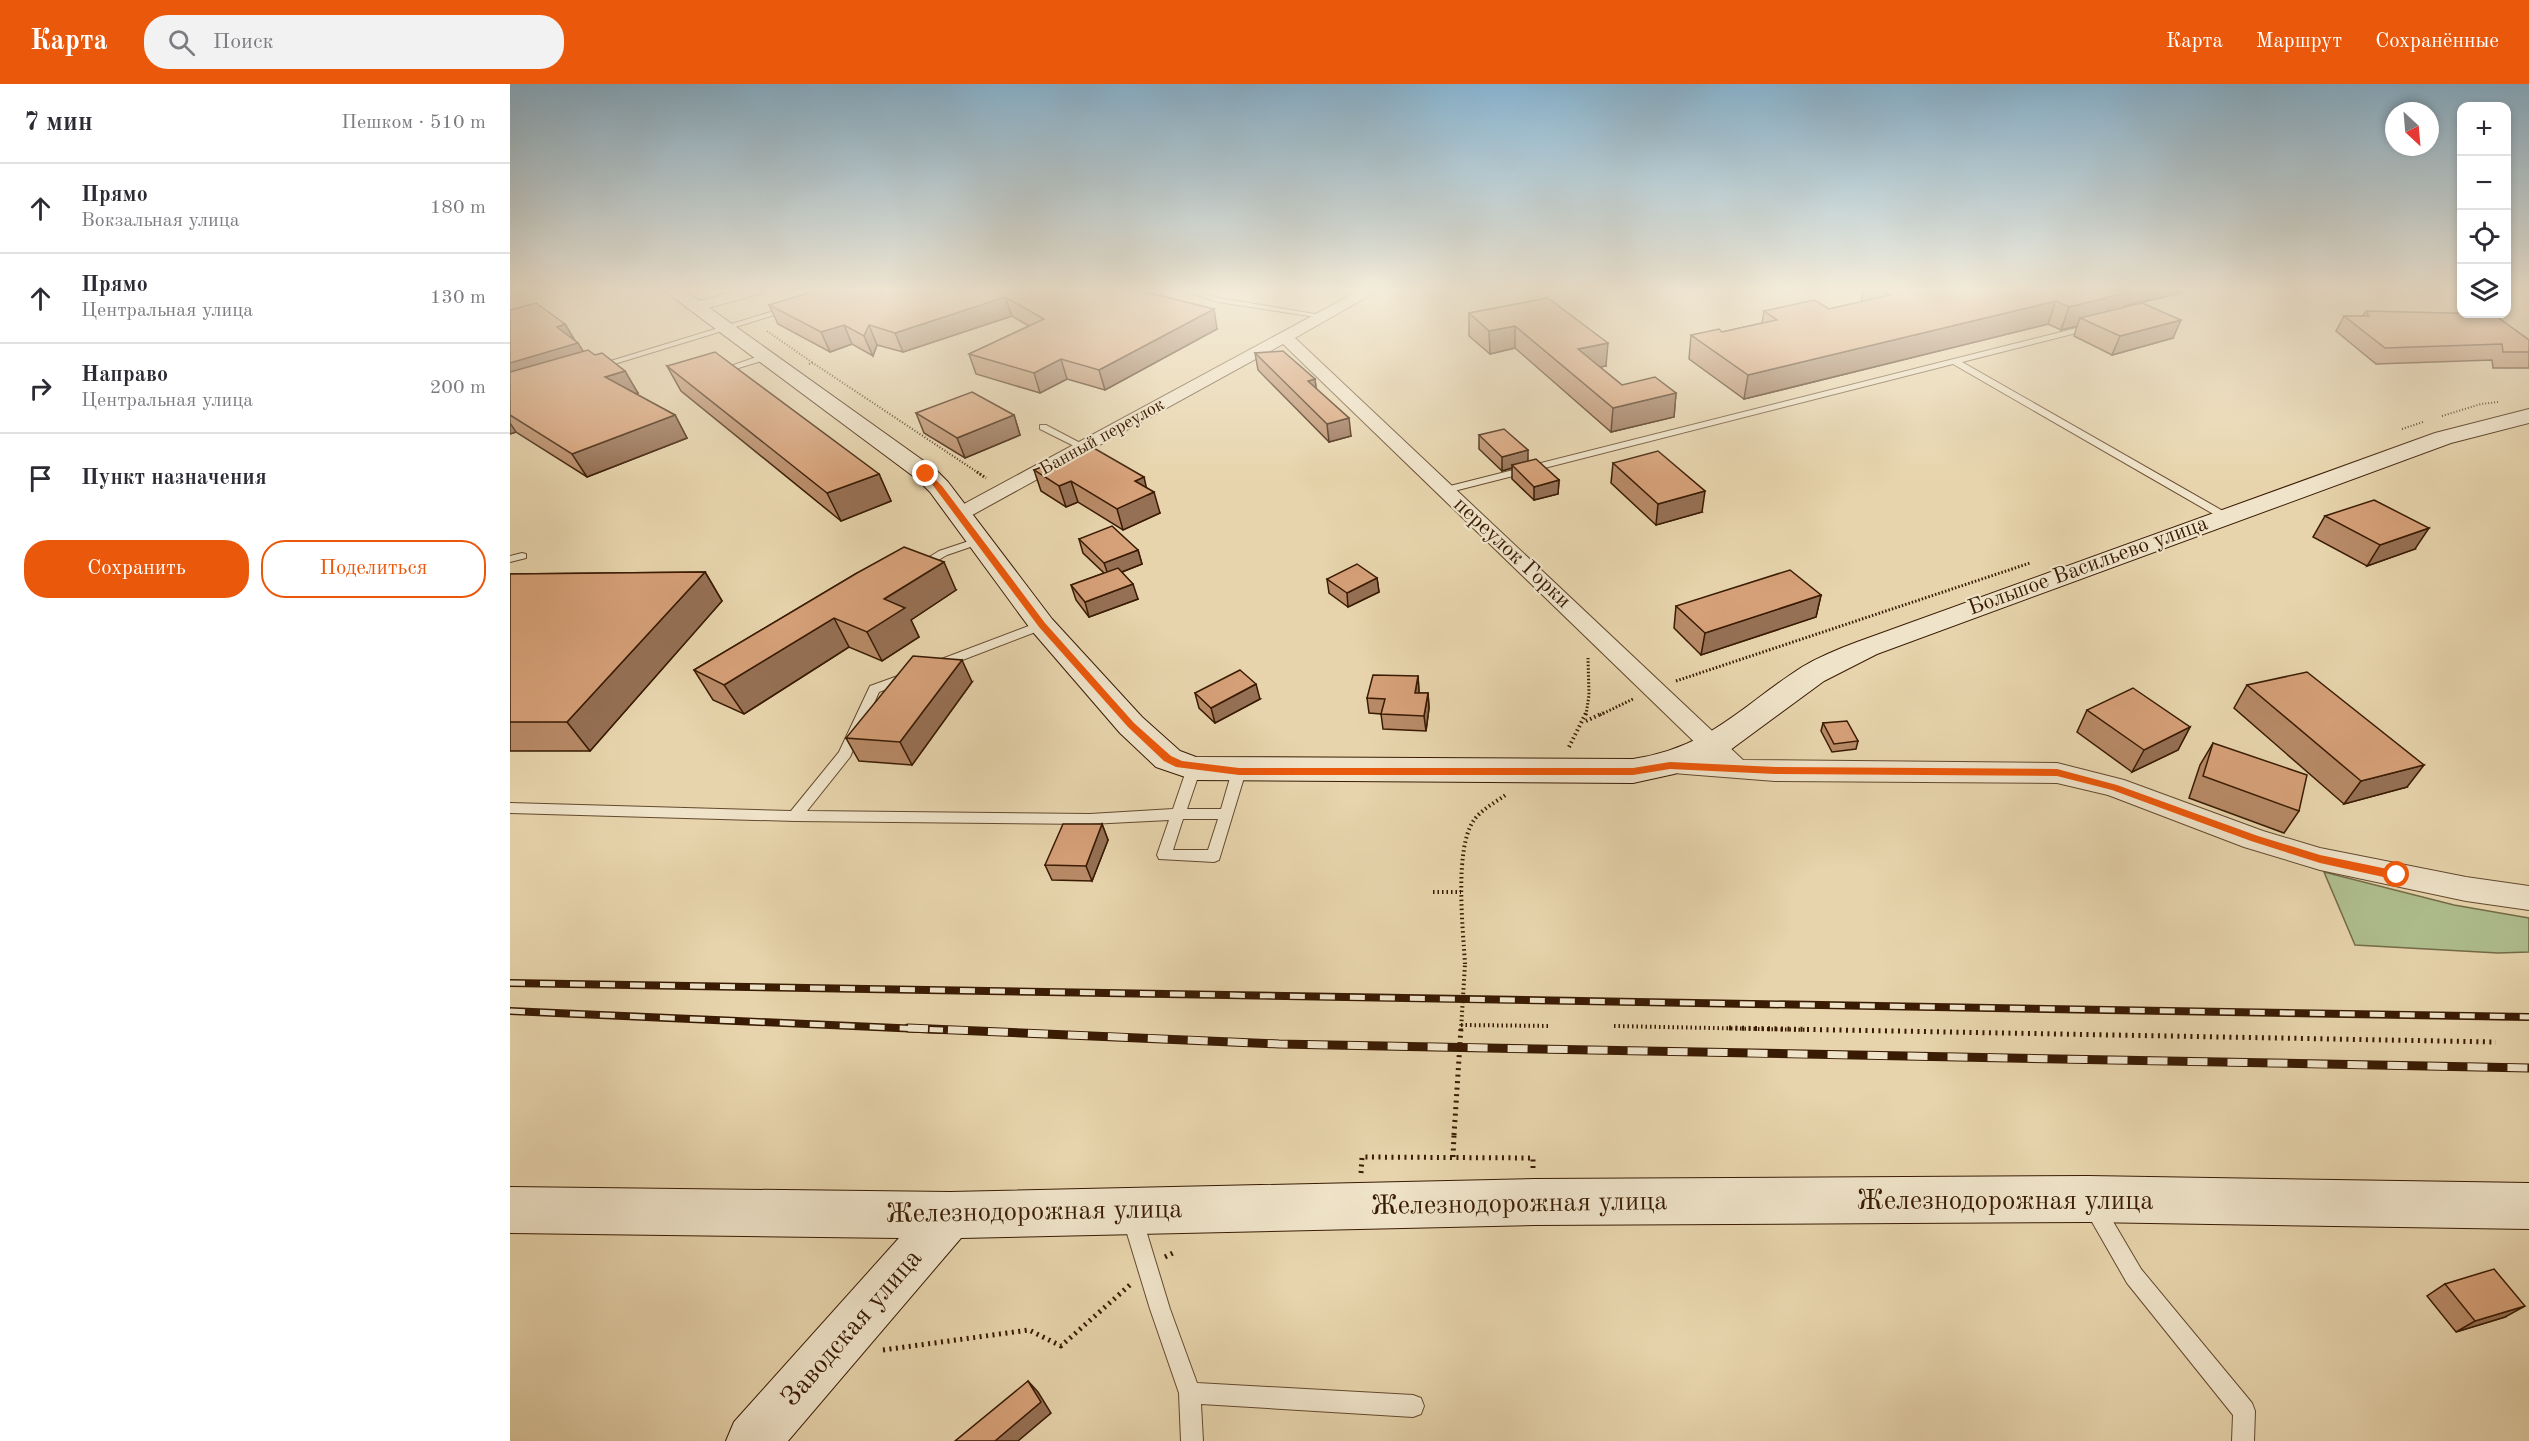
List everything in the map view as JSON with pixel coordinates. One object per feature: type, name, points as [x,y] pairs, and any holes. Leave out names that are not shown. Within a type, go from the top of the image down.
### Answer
[{"type":"main road","name":"Большое Васильево улица","points":[[758,352],[926,474],[939,487],[1042,625],[1153,747],[1168,759],[1194,768],[1239,771],[1633,771],[1670,765],[1716,747],[1811,675],[1836,661],[1915,629],[2443,438],[2529,416]]},
{"type":"main road","name":"Железнодорожная улица","points":[[510,1210],[950,1215],[1534,1202],[2088,1199],[2527,1208]]},
{"type":"main road","name":"Заводская улица","points":[[753,1441],[950,1215]]},
{"type":"street","name":"Банный переулок","points":[[958,515],[1257,352]]},
{"type":"street","name":"переулок Горки","points":[[1301,352],[1740,769]]},
{"type":"street","points":[[1670,765],[1740,769],[2057,773],[2114,787],[2254,839],[2320,859],[2466,889],[2529,898]]},
{"type":"lane","points":[[585,370],[643,352]]},
{"type":"lane","points":[[1446,490],[1988,352]]},
{"type":"lane","points":[[729,368],[765,357]]},
{"type":"lane","points":[[1954,361],[2226,517]]},
{"type":"lane","points":[[1043,427],[1083,447]]},
{"type":"lane","points":[[913,570],[943,553],[978,541]]},
{"type":"lane","points":[[510,559],[522,556]]},
{"type":"lane","points":[[795,816],[845,754],[874,689],[1042,625]]},
{"type":"lane","points":[[1194,768],[1164,855],[1214,856],[1239,771]]},
{"type":"lane","points":[[510,808],[795,816],[1090,819],[1226,814]]},
{"type":"lane","points":[[2088,1199],[2134,1276],[2244,1411],[2243,1441]]},
{"type":"lane","points":[[1131,1212],[1190,1393],[1192,1441]]},
{"type":"lane","points":[[1190,1393],[1413,1406]]},
{"type":"path","points":[[786,372],[813,363],[992,485]]},
{"type":"path","points":[[1586,721],[1656,689],[1791,641],[2037,561]]},
{"type":"path","points":[[1563,771],[1562,757],[1586,721],[1588,710],[1588,625]]},
{"type":"path","points":[[1453,1157],[1465,964],[1461,892],[1468,829],[1474,819],[1511,791]]},
{"type":"path","points":[[1433,892],[1461,892]]},
{"type":"path","points":[[1461,1025],[1551,1026]]},
{"type":"path","points":[[1614,1026],[2496,1042]]},
{"type":"path","points":[[1361,1178],[1362,1157],[1533,1158]]},
{"type":"path","points":[[879,1351],[1029,1330],[1061,1346],[1148,1269],[1175,1252]]},
{"type":"green space","points":[[2324,872],[2454,905],[2529,918],[2529,952],[2498,953],[2355,945]]},
{"type":"building","points":[[510,352],[546,352],[510,363]]},
{"type":"building","points":[[580,352],[591,352],[595,355],[602,353],[625,371],[605,377],[675,415],[572,454],[510,415],[510,372]]},
{"type":"building","points":[[715,352],[879,474],[827,493],[667,366]]},
{"type":"building","points":[[1132,352],[1099,370],[1061,359],[1034,373],[969,354]]},
{"type":"building","points":[[1285,352],[1315,379],[1308,381],[1349,418],[1327,424],[1255,353]]},
{"type":"building","points":[[1546,352],[1582,352],[1622,385],[1655,377],[1676,393],[1613,408]]},
{"type":"building","points":[[1716,352],[1842,352],[1748,375]]},
{"type":"building","points":[[972,392],[1014,415],[957,438],[916,413]]},
{"type":"building","points":[[1504,429],[1528,450],[1502,457],[1479,435]]},
{"type":"building","points":[[1092,447],[1144,477],[1135,481],[1154,492],[1117,509],[1071,481],[1059,486],[1034,470]]},
{"type":"building","points":[[1658,451],[1705,491],[1658,504],[1613,463]]},
{"type":"building","points":[[1536,459],[1559,480],[1534,487],[1512,465]]},
{"type":"building","points":[[2374,500],[2429,528],[2380,545],[2325,516]]},
{"type":"building","points":[[1112,526],[1138,550],[1104,563],[1079,539]]},
{"type":"building","points":[[904,547],[944,562],[884,599],[905,608],[867,632],[834,618],[724,685],[694,670],[857,573]]},
{"type":"building","points":[[1357,564],[1377,578],[1347,593],[1327,579]]},
{"type":"building","points":[[1118,568],[1133,584],[1085,602],[1071,585]]},
{"type":"building","points":[[1790,570],[1821,595],[1705,633],[1676,606]]},
{"type":"building","points":[[705,572],[567,722],[510,722],[510,574]]},
{"type":"building","points":[[913,656],[962,660],[900,742],[846,738]]},
{"type":"building","points":[[1240,670],[1256,684],[1211,708],[1195,693]]},
{"type":"building","points":[[2307,672],[2424,765],[2361,781],[2247,685]]},
{"type":"building","points":[[1373,675],[1418,676],[1415,693],[1428,693],[1424,716],[1381,714],[1385,699],[1367,698]]},
{"type":"building","points":[[2133,688],[2190,727],[2144,750],[2087,710]]},
{"type":"building","points":[[1847,721],[1858,741],[1834,744],[1823,723]]},
{"type":"building","points":[[2213,743],[2307,775],[2299,811],[2203,776]]},
{"type":"building","points":[[1063,824],[1102,824],[1086,866],[1045,865]]},
{"type":"building","points":[[2494,1269],[2525,1306],[2475,1321],[2445,1284]]},
{"type":"building","points":[[1028,1381],[1041,1402],[995,1441],[955,1441]]},
{"type":"railway","points":[[510,983],[2529,1017]]},
{"type":"railway","points":[[510,1011],[943,1030]]},
{"type":"railway","points":[[908,1028],[1279,1044],[2529,1068]]},
{"type":"route","points":[[926,474],[950,501],[958,515],[1042,625],[1131,725],[1168,759],[1194,768],[1239,771],[1633,771],[1670,765],[1775,771],[2057,773],[2114,787],[2254,839],[2320,859],[2397,875]]}]
